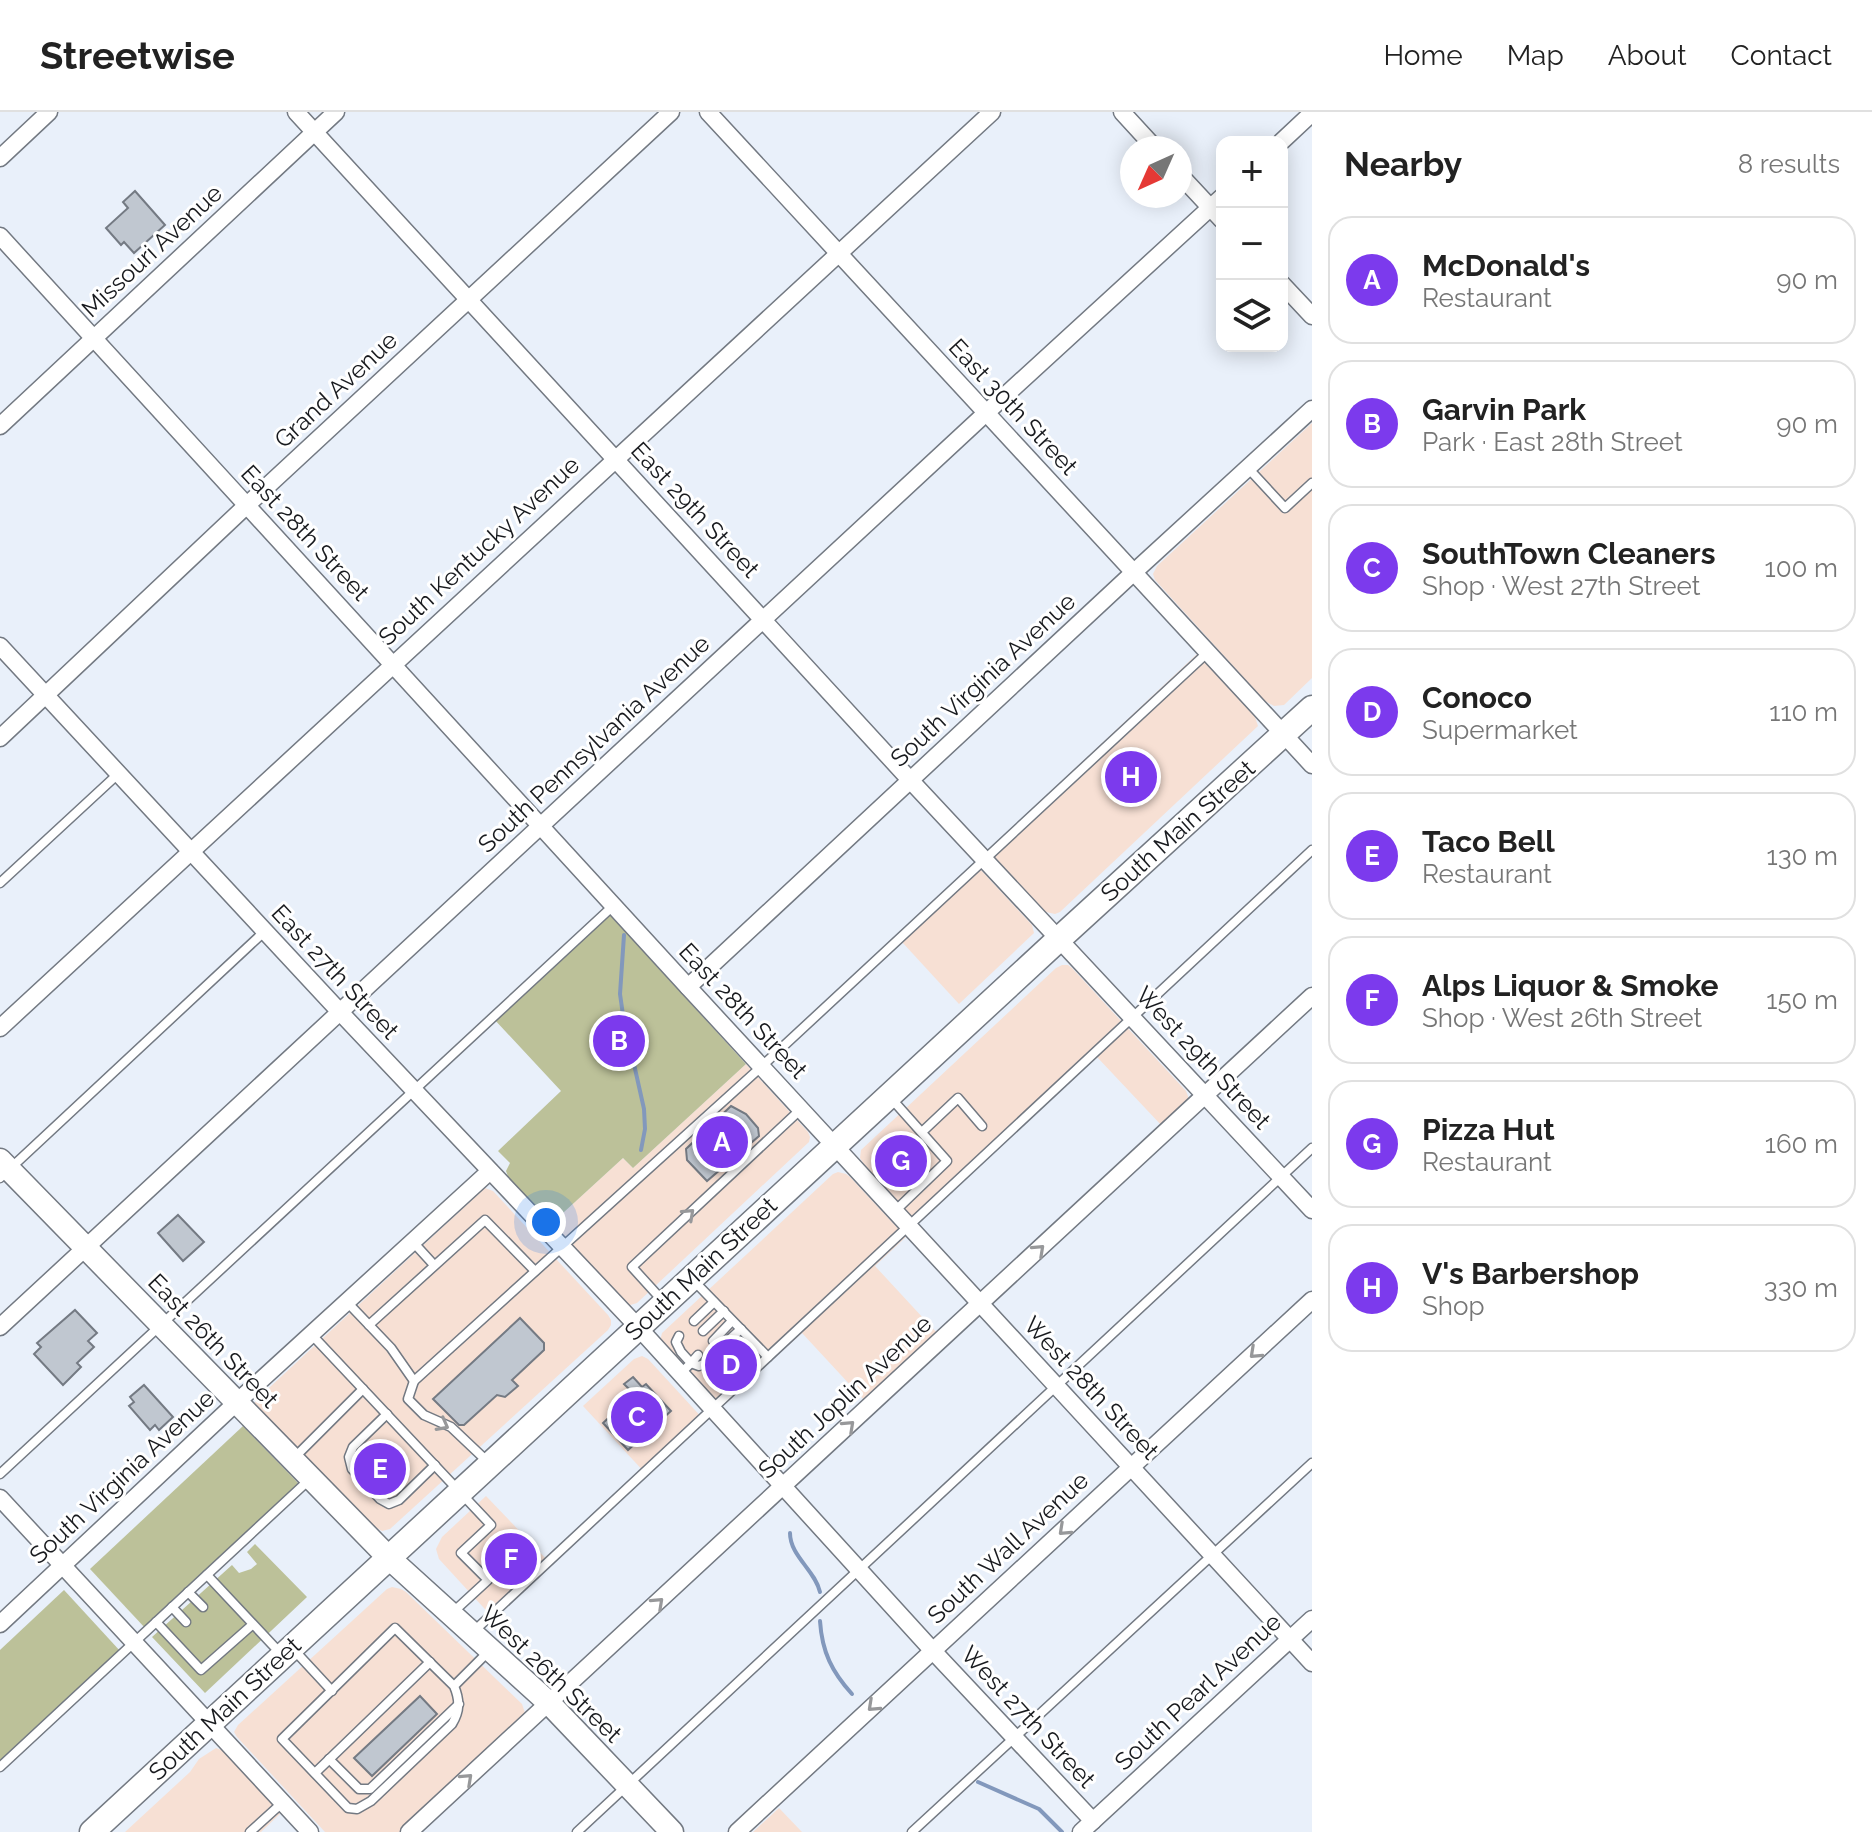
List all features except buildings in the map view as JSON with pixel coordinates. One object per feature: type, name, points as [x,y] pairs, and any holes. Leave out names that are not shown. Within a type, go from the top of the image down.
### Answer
[{"type":"main road","name":"South Main Street","points":[[92,1832],[1312,708]]},
{"type":"street","points":[[0,158],[49,112]]},
{"type":"street","name":"East 29th Street","points":[[296,112],[1059,939]]},
{"type":"street","name":"Missouri Avenue","points":[[0,426],[336,112]]},
{"type":"street","name":"Grand Avenue","points":[[0,738],[671,112]]},
{"type":"street","name":"East 30th Street","points":[[708,112],[1312,765]]},
{"type":"street","name":"South Kentucky Avenue","points":[[0,1028],[992,112]]},
{"type":"street","points":[[1122,112],[1144,136]]},
{"type":"street","points":[[1287,136],[1312,113]]},
{"type":"street","points":[[1192,185],[1216,206]]},
{"type":"street","name":"South Pennsylvania Avenue","points":[[0,1327],[986,413],[1216,210]]},
{"type":"street","name":"East 28th Street","points":[[0,236],[834,1146]]},
{"type":"street","points":[[1288,290],[1312,316]]},
{"type":"street","name":"South Virginia Avenue","points":[[688,987],[1312,409]]},
{"type":"street","name":"East 27th Street","points":[[0,646],[413,1091],[638,1327]]},
{"type":"street","name":"West 29th Street","points":[[1059,939],[1312,1210]]},
{"type":"street","name":"South Joplin Avenue","points":[[409,1832],[1312,996]]},
{"type":"street","name":"West 28th Street","points":[[834,1146],[1312,1663]]},
{"type":"street","name":"East 26th Street","points":[[3,1169],[86,1247],[389,1558]]},
{"type":"street","name":"South Virginia Avenue","points":[[0,1624],[490,1171]]},
{"type":"street","name":"South Wall Avenue","points":[[737,1832],[1312,1300]]},
{"type":"street","name":"West 27th Street","points":[[638,1327],[686,1368],[712,1409],[1013,1737],[1087,1827]]},
{"type":"street","points":[[0,1498],[310,1832]]},
{"type":"street","name":"West 26th Street","points":[[389,1558],[549,1703],[672,1832]]},
{"type":"street","name":"South Pearl Avenue","points":[[1087,1827],[1312,1619]]},
{"type":"lane","points":[[1247,468],[1285,508],[1312,483]]},
{"type":"lane","points":[[490,1464],[451,1427],[424,1415],[408,1399],[414,1381],[761,1067],[1207,653]]},
{"type":"lane","points":[[0,883],[118,773]]},
{"type":"lane","points":[[472,1633],[1312,850]]},
{"type":"lane","points":[[0,1474],[613,906]]},
{"type":"lane","points":[[3,1169],[265,931]]},
{"type":"lane","points":[[889,1096],[947,1161],[895,1212]]},
{"type":"lane","points":[[922,1132],[958,1098],[982,1126]]},
{"type":"lane","points":[[665,1303],[632,1267],[800,1110]]},
{"type":"lane","points":[[577,1832],[1312,1148]]},
{"type":"lane","points":[[369,1325],[485,1220],[535,1271]]},
{"type":"lane","points":[[412,1241],[434,1265]]},
{"type":"lane","points":[[691,1278],[768,1357]]},
{"type":"lane","points":[[347,1302],[391,1348],[414,1381]]},
{"type":"lane","points":[[694,1321],[714,1302]]},
{"type":"lane","points":[[703,1331],[724,1311]]},
{"type":"lane","points":[[732,1321],[717,1344],[741,1329]]},
{"type":"lane","points":[[311,1334],[491,1525],[461,1553],[488,1580],[451,1614]]},
{"type":"lane","points":[[679,1336],[676,1342],[684,1348],[686,1368]]},
{"type":"lane","points":[[686,1368],[698,1355]]},
{"type":"lane","points":[[686,1368],[706,1363]]},
{"type":"lane","points":[[293,1459],[363,1389]]},
{"type":"lane","points":[[387,1414],[353,1447],[349,1457],[352,1469],[380,1499],[389,1504],[399,1500],[435,1465]]},
{"type":"lane","points":[[912,1832],[1312,1463]]},
{"type":"lane","points":[[0,1767],[311,1478]]},
{"type":"lane","points":[[207,1575],[252,1625],[332,1691]]},
{"type":"lane","points":[[188,1592],[203,1607]]},
{"type":"lane","points":[[172,1607],[186,1622]]},
{"type":"lane","points":[[156,1622],[201,1670],[214,1651],[252,1625]]},
{"type":"lane","points":[[395,1628],[430,1662],[454,1686],[459,1696],[457,1715],[452,1724],[371,1801],[357,1809],[348,1808],[282,1739],[395,1628]]},
{"type":"lane","points":[[454,1686],[490,1650]]},
{"type":"lane","points":[[315,1773],[430,1662]]},
{"type":"lane","points":[[329,1759],[359,1789],[370,1789],[459,1704]]},
{"type":"lane","points":[[250,1832],[282,1802]]},
{"type":"shaded area","points":[[1312,423],[1312,678],[1284,705],[1274,706],[1265,701],[1155,580],[1153,574],[1157,566]]},
{"type":"shaded area","points":[[1197,654],[1255,717],[1258,726],[1060,912],[1046,912],[988,850]]},
{"type":"shaded area","points":[[980,869],[1032,925],[1034,933],[959,1004],[902,942]]},
{"type":"shaded area","points":[[1062,965],[1072,968],[1186,1091],[1189,1099],[1162,1126],[1097,1057],[917,1222],[863,1163],[861,1150]]},
{"type":"shaded area","points":[[746,1064],[808,1132],[809,1142],[637,1303],[627,1306],[551,1224],[623,1158],[633,1168]]},
{"type":"shaded area","points":[[838,1172],[850,1177],[906,1237],[875,1266],[937,1333],[865,1401],[802,1333],[719,1408],[660,1341],[662,1333]]},
{"type":"shaded area","points":[[485,1188],[493,1191],[608,1315],[611,1325],[390,1529],[382,1531],[258,1412],[254,1404]]},
{"type":"shaded area","points":[[642,1356],[705,1421],[647,1475],[583,1406],[634,1359]]},
{"type":"shaded area","points":[[486,1496],[552,1565],[494,1619],[439,1559],[436,1549],[442,1537]]},
{"type":"shaded area","points":[[392,1587],[406,1592],[522,1704],[525,1713],[521,1721],[399,1832],[325,1832],[234,1732],[238,1725]]},
{"type":"shaded area","points":[[216,1748],[224,1751],[281,1813],[261,1832],[125,1832],[190,1772],[199,1759]]},
{"type":"shaded area","points":[[779,1808],[802,1832],[753,1832]]},
{"type":"green space","points":[[608,913],[746,1064],[633,1168],[623,1158],[551,1224],[509,1179],[506,1171],[510,1163],[498,1151],[561,1091],[493,1018]]},
{"type":"green space","points":[[243,1426],[300,1485],[146,1629],[90,1569]]},
{"type":"green space","points":[[255,1544],[307,1597],[205,1693],[152,1637],[232,1565],[239,1573],[257,1564],[247,1552]]},
{"type":"green space","points":[[64,1590],[121,1652],[0,1764],[0,1650]]},
{"type":"waterway","points":[[624,935],[620,994],[644,1109],[645,1129],[641,1150]]},
{"type":"waterway","points":[[790,1533],[794,1549],[820,1592]]},
{"type":"waterway","points":[[820,1621],[829,1661],[852,1694]]},
{"type":"waterway","points":[[978,1782],[1039,1809],[1062,1832]]},
{"type":"place","name":"V's Barbershop","points":[[1131,777]]},
{"type":"place","name":"Garvin Park","points":[[619,1041]]},
{"type":"place","name":"McDonald's","points":[[722,1142]]},
{"type":"place","name":"Pizza Hut","points":[[901,1161]]},
{"type":"place","name":"Conoco","points":[[731,1365]]},
{"type":"place","name":"SouthTown Cleaners","points":[[637,1417]]},
{"type":"place","name":"Taco Bell","points":[[380,1469]]},
{"type":"place","name":"Alps Liquor & Smoke","points":[[511,1559]]}]
